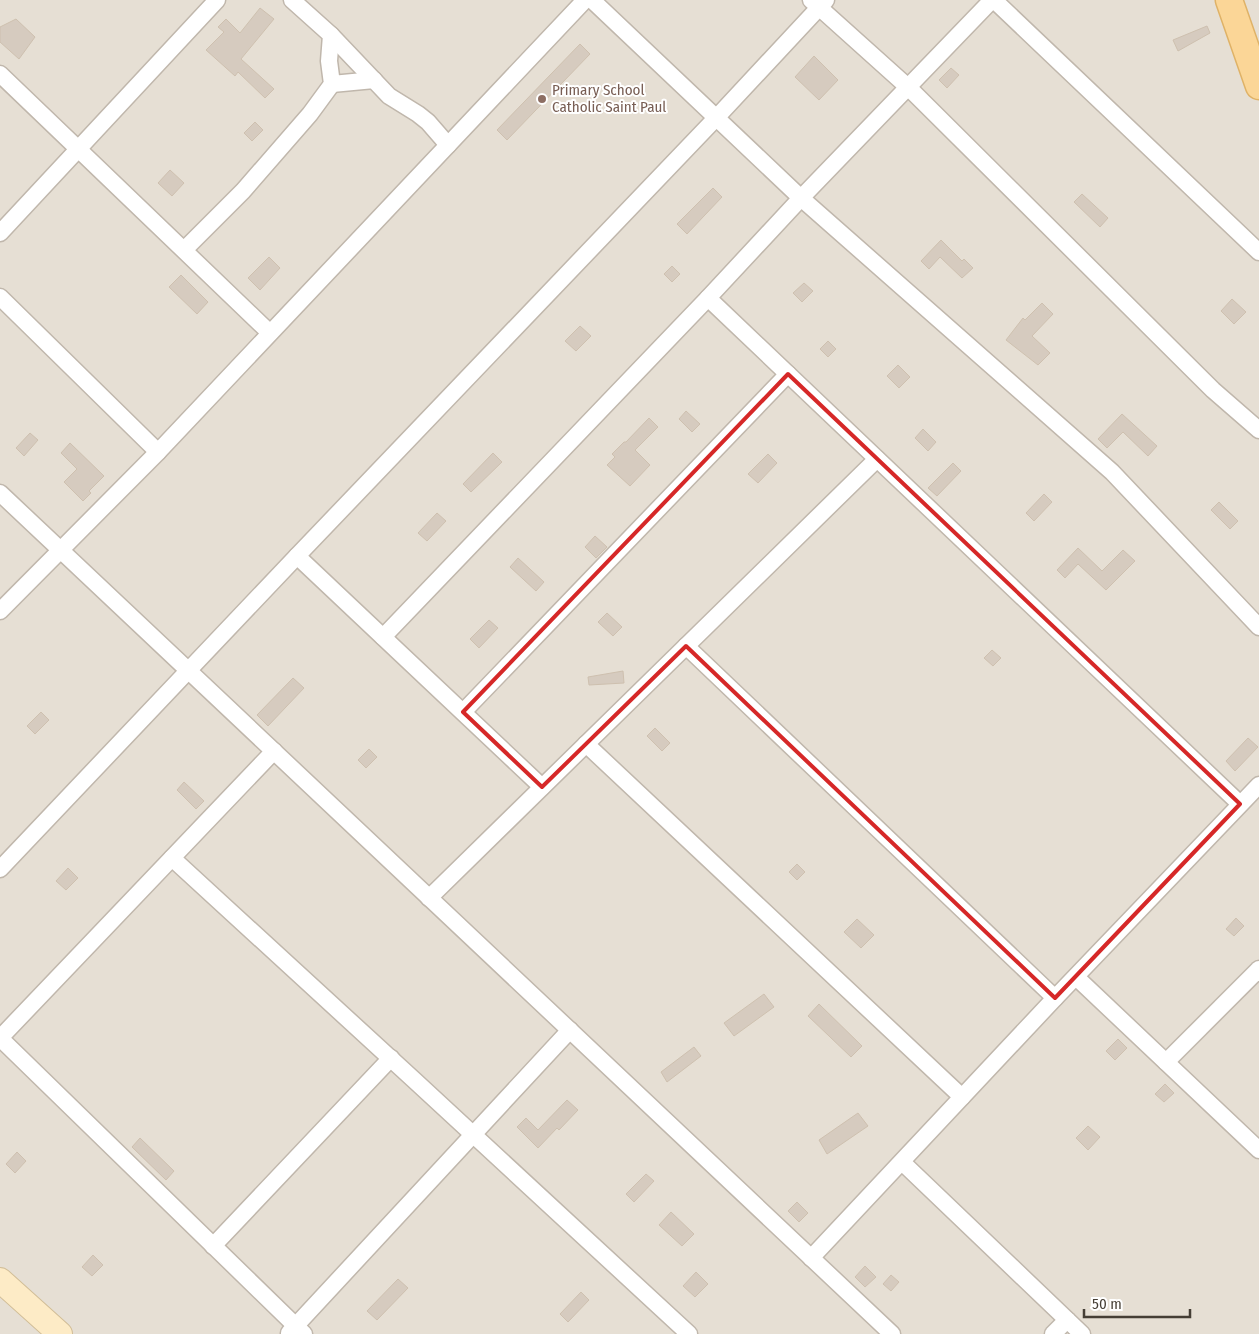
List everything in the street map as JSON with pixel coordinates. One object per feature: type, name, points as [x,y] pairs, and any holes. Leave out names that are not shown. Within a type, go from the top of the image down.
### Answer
[{"type":"main road","points":[[1230,0],[1259,86]]},
{"type":"main road","points":[[0,1280],[60,1334]]},
{"type":"street","points":[[0,233],[217,0]]},
{"type":"street","points":[[292,0],[330,35],[389,96],[428,122],[448,145]]},
{"type":"street","points":[[0,611],[158,452],[585,0]]},
{"type":"street","points":[[592,0],[801,198],[1112,472],[1259,628]]},
{"type":"street","points":[[383,637],[708,298],[801,198],[993,0],[1259,252]]},
{"type":"street","points":[[0,869],[717,117],[819,2],[909,88],[1213,390],[1259,430]]},
{"type":"street","points":[[184,250],[244,191],[310,114],[332,84],[329,61],[330,35]]},
{"type":"street","points":[[0,74],[270,333]]},
{"type":"street","points":[[332,84],[374,80]]},
{"type":"street","points":[[0,297],[158,452]]},
{"type":"street","points":[[708,298],[1240,804]]},
{"type":"street","points":[[463,712],[788,374]]},
{"type":"street","points":[[429,898],[877,459]]},
{"type":"street","points":[[0,493],[892,1334]]},
{"type":"street","points":[[297,556],[542,787]]},
{"type":"street","points":[[686,646],[1056,998]]},
{"type":"street","points":[[586,744],[962,1097]]},
{"type":"street","points":[[274,751],[0,1038],[213,1246],[296,1331],[570,1030]]},
{"type":"street","points":[[811,1258],[1259,785]]},
{"type":"street","points":[[172,858],[474,1134],[689,1334]]},
{"type":"street","points":[[1166,1062],[1259,969]]},
{"type":"street","points":[[1076,977],[1259,1150]]},
{"type":"street","points":[[213,1246],[391,1058]]},
{"type":"street","points":[[902,1162],[1082,1334]]},
{"type":"street","points":[[1053,1334],[1067,1320]]},
{"type":"highlighted area","points":[[788,374],[1240,804],[1055,998],[686,646],[542,787],[463,712]]},
{"type":"shaded area","points":[[0,0],[1259,0],[1259,1334],[0,1334]]},
{"type":"building","points":[[260,8],[274,19],[241,59],[274,89],[265,98],[238,72],[235,76],[206,50],[224,32],[218,27],[226,19],[240,33]]},
{"type":"building","points":[[16,19],[35,37],[19,59],[0,42],[0,27]]},
{"type":"building","points":[[1207,26],[1210,33],[1178,51],[1173,40]]},
{"type":"building","points":[[580,44],[590,54],[507,140],[497,130]]},
{"type":"building","points":[[814,56],[838,80],[819,100],[795,77]]},
{"type":"building","points":[[951,68],[959,75],[947,88],[939,80]]},
{"type":"building","points":[[255,122],[263,130],[252,141],[244,133]]},
{"type":"building","points":[[170,170],[184,183],[172,196],[158,183]]},
{"type":"building","points":[[713,188],[722,197],[687,234],[677,224]]},
{"type":"building","points":[[1082,194],[1108,218],[1100,227],[1074,202]]},
{"type":"building","points":[[941,240],[962,261],[964,259],[973,268],[962,278],[940,257],[929,269],[921,261]]},
{"type":"building","points":[[269,257],[280,268],[260,290],[248,278]]},
{"type":"building","points":[[672,266],[680,274],[672,282],[664,274]]},
{"type":"building","points":[[181,275],[208,302],[197,314],[169,287]]},
{"type":"building","points":[[804,283],[813,291],[802,302],[793,293]]},
{"type":"building","points":[[1232,299],[1246,312],[1234,324],[1221,311]]},
{"type":"building","points":[[1042,303],[1053,314],[1032,336],[1050,353],[1038,365],[1006,340],[1023,318],[1025,320]]},
{"type":"building","points":[[580,326],[591,336],[576,351],[565,341]]},
{"type":"building","points":[[828,341],[836,349],[828,357],[820,349]]},
{"type":"building","points":[[898,365],[910,377],[899,388],[887,376]]},
{"type":"building","points":[[686,411],[700,424],[692,432],[679,419]]},
{"type":"building","points":[[1122,414],[1157,446],[1148,456],[1123,432],[1107,448],[1098,439]]},
{"type":"building","points":[[649,418],[658,427],[635,450],[650,465],[630,486],[607,465],[615,457],[612,454]]},
{"type":"building","points":[[923,429],[936,442],[928,451],[915,438]]},
{"type":"building","points":[[30,433],[38,440],[24,456],[16,448]]},
{"type":"building","points":[[70,443],[104,476],[89,491],[91,493],[83,501],[64,482],[77,469],[61,453]]},
{"type":"building","points":[[493,453],[502,462],[471,492],[463,484]]},
{"type":"building","points":[[768,454],[777,463],[758,483],[748,474]]},
{"type":"building","points":[[953,463],[961,471],[937,496],[928,488]]},
{"type":"building","points":[[1044,494],[1052,502],[1034,521],[1026,513]]},
{"type":"building","points":[[1219,502],[1238,521],[1230,529],[1211,510]]},
{"type":"building","points":[[437,513],[446,521],[427,541],[418,533]]},
{"type":"building","points":[[595,536],[607,547],[596,558],[585,547]]},
{"type":"building","points":[[1078,548],[1102,571],[1123,550],[1135,561],[1106,590],[1078,564],[1065,578],[1057,570]]},
{"type":"building","points":[[518,558],[544,582],[536,591],[510,567]]},
{"type":"building","points":[[607,613],[622,627],[613,636],[598,622]]},
{"type":"building","points":[[489,620],[498,628],[479,648],[470,639]]},
{"type":"building","points":[[992,650],[1001,658],[993,666],[984,658]]},
{"type":"building","points":[[623,671],[624,683],[589,685],[588,677]]},
{"type":"building","points":[[293,678],[304,688],[268,726],[257,715]]},
{"type":"building","points":[[41,712],[49,720],[35,734],[27,726]]},
{"type":"building","points":[[655,728],[670,743],[662,751],[647,736]]},
{"type":"building","points":[[1248,738],[1258,747],[1235,771],[1226,761]]},
{"type":"building","points":[[369,749],[377,757],[366,768],[358,760]]},
{"type":"building","points":[[184,782],[204,801],[196,809],[177,790]]},
{"type":"building","points":[[797,864],[805,872],[797,880],[789,872]]},
{"type":"building","points":[[68,868],[78,878],[66,890],[56,881]]},
{"type":"building","points":[[1236,918],[1244,926],[1234,936],[1226,929]]},
{"type":"building","points":[[857,919],[874,935],[861,948],[844,932]]},
{"type":"building","points":[[764,994],[774,1007],[734,1036],[724,1023]]},
{"type":"building","points":[[819,1004],[862,1046],[851,1057],[808,1016]]},
{"type":"building","points":[[1118,1039],[1127,1048],[1115,1060],[1106,1051]]},
{"type":"building","points":[[694,1047],[701,1056],[667,1082],[661,1072]]},
{"type":"building","points":[[1165,1084],[1174,1093],[1164,1102],[1155,1094]]},
{"type":"building","points":[[567,1100],[578,1110],[538,1148],[517,1127],[526,1118],[538,1130]]},
{"type":"building","points":[[858,1113],[868,1126],[827,1154],[819,1140]]},
{"type":"building","points":[[1088,1126],[1100,1137],[1088,1150],[1076,1138]]},
{"type":"building","points":[[140,1138],[174,1171],[166,1180],[132,1147]]},
{"type":"building","points":[[17,1152],[26,1161],[15,1173],[6,1164]]},
{"type":"building","points":[[646,1174],[654,1181],[634,1202],[626,1194]]},
{"type":"building","points":[[797,1202],[808,1213],[799,1222],[788,1211]]},
{"type":"building","points":[[671,1212],[694,1234],[682,1246],[659,1225]]},
{"type":"building","points":[[93,1255],[103,1265],[92,1276],[82,1267]]},
{"type":"building","points":[[865,1266],[876,1277],[865,1287],[855,1277]]},
{"type":"building","points":[[696,1272],[708,1284],[695,1297],[683,1286]]},
{"type":"building","points":[[891,1275],[899,1282],[891,1291],[883,1284]]},
{"type":"building","points":[[398,1279],[408,1288],[377,1320],[367,1311]]},
{"type":"building","points":[[581,1292],[589,1300],[568,1322],[560,1314]]},
{"type":"place","name":"Primary School Catholic Saint Paul","points":[[542,99]]}]
